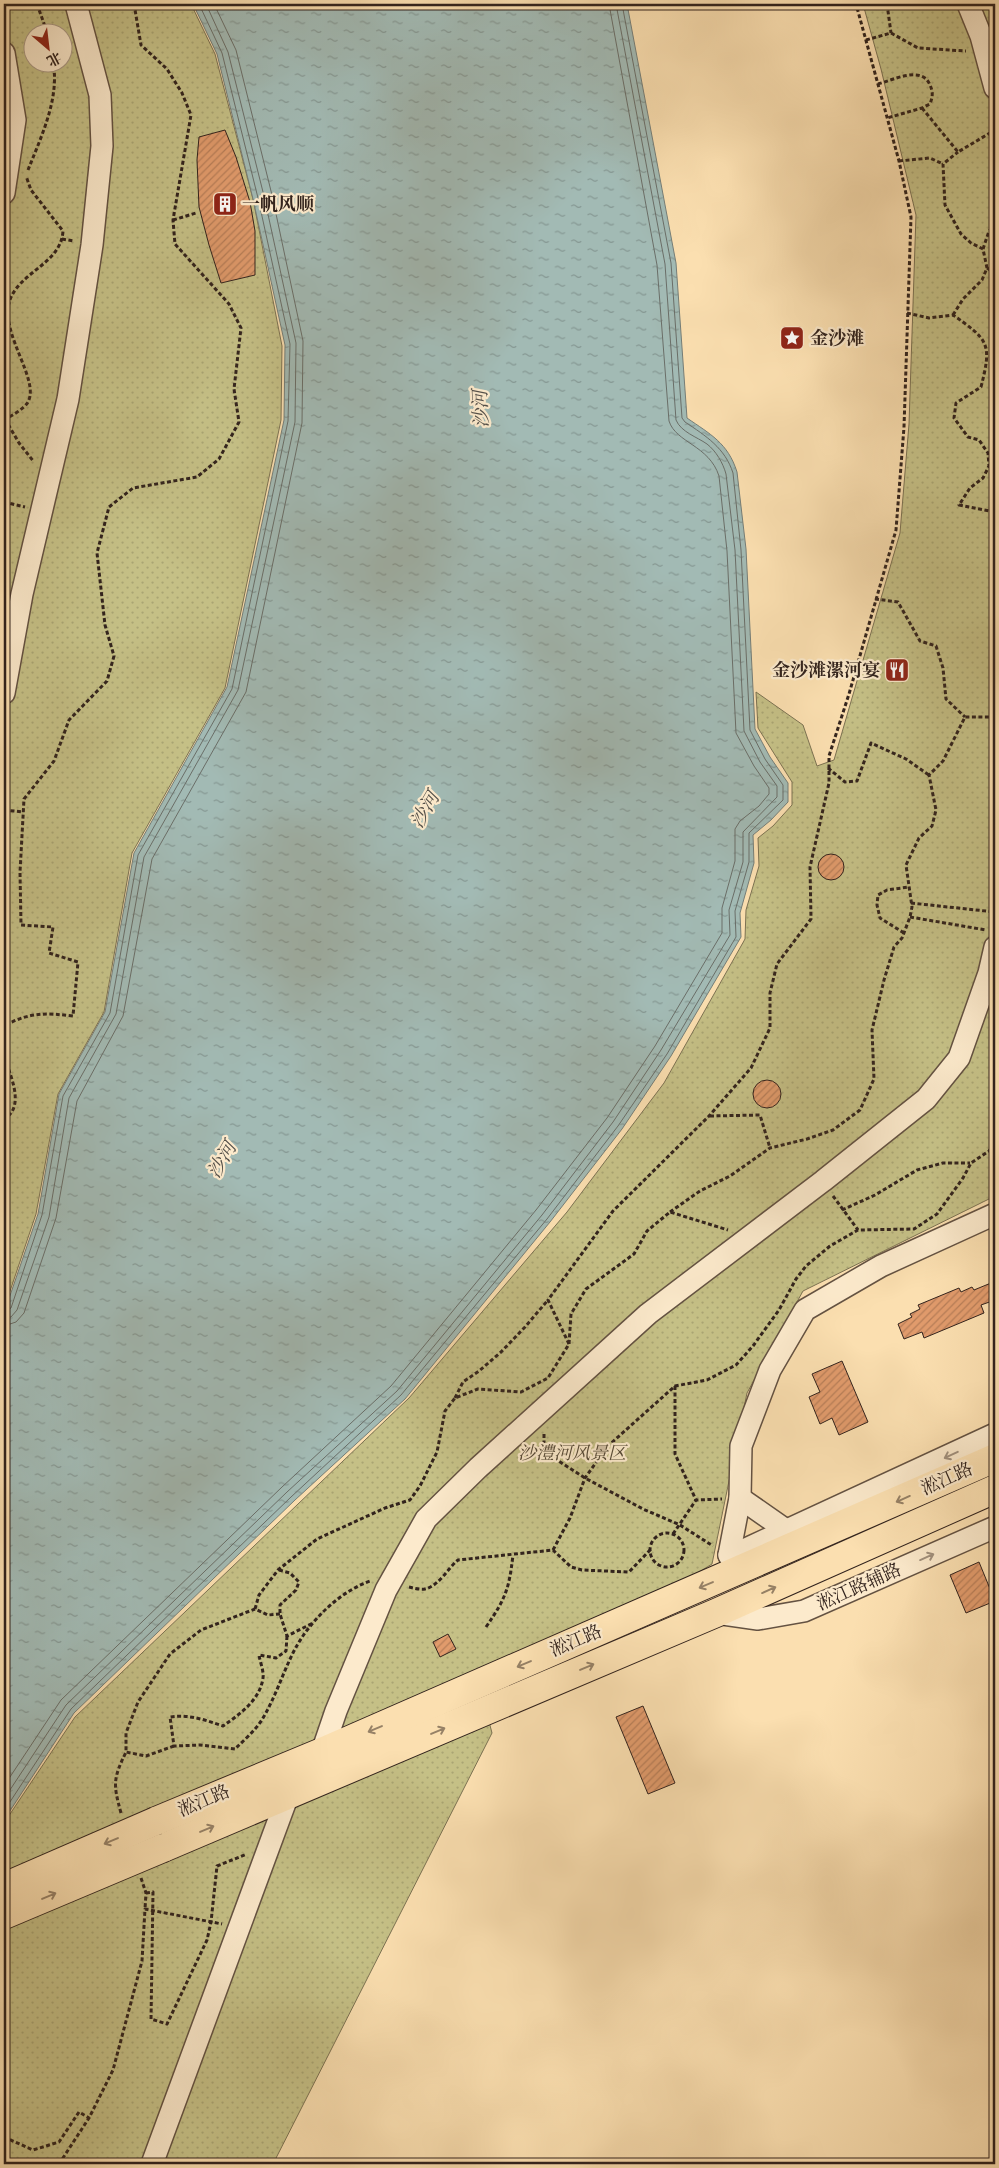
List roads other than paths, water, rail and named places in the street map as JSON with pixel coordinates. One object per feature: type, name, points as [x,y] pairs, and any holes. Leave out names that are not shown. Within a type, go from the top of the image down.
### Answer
[{"type":"main road","name":"淞江路","points":[[4,1887],[322,1752],[733,1563],[995,1458]]},
{"type":"main road","name":"淞江路","points":[[4,1915],[716,1612],[995,1489]]},
{"type":"street","points":[[4,693],[22,594],[68,399],[92,244],[102,146],[100,95],[76,4]]},
{"type":"street","points":[[968,4],[986,53],[995,88]]},
{"type":"street","points":[[4,53],[15,120],[4,193]]},
{"type":"street","points":[[322,1752],[336,1711],[390,1581],[426,1519],[478,1468],[648,1314],[823,1181],[926,1099],[959,1058],[989,973],[992,939]]},
{"type":"street","points":[[733,1563],[740,1498],[741,1446],[770,1370],[805,1310],[881,1266],[995,1214]]},
{"type":"street","points":[[740,1498],[790,1539],[995,1434]]},
{"type":"street","name":"淞江路辅路","points":[[716,1612],[758,1619],[804,1611],[995,1527]]},
{"type":"street","points":[[152,2164],[288,1795]]},
{"type":"water","name":"沙河","points":[[193,4],[627,4],[676,263],[687,418],[711,434],[723,446],[737,472],[746,549],[755,729],[770,757],[788,783],[788,802],[753,835],[754,863],[740,913],[741,937],[671,1056],[622,1129],[550,1222],[405,1399],[295,1500],[74,1713],[4,1820],[4,1313],[38,1214],[59,1094],[105,1012],[134,853],[227,687],[284,420],[285,345],[253,199],[217,54]]},
{"type":"place","name":"一帆风顺","points":[[225,204]]},
{"type":"place","name":"金沙滩","points":[[792,338]]},
{"type":"place","name":"金沙滩漯河宴","points":[[897,670]]},
{"type":"park label","name":"沙澧河风景区","points":[[572,1453]]}]
